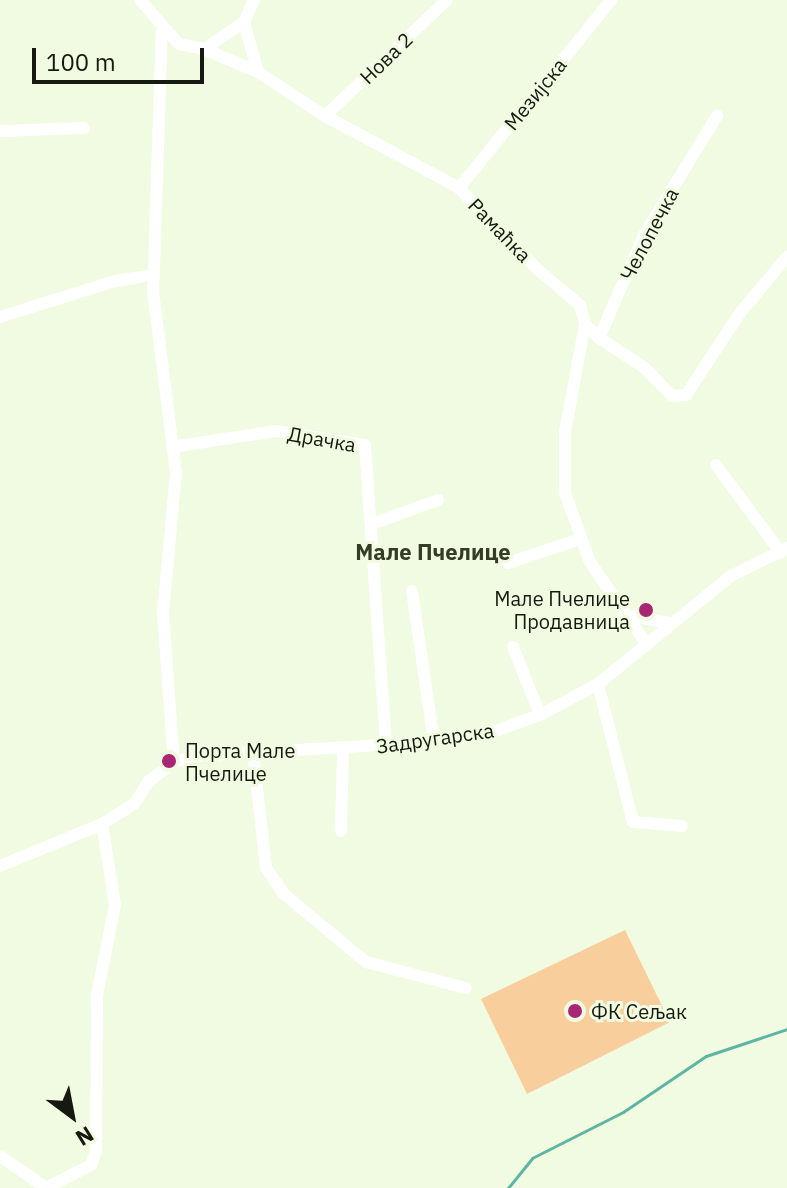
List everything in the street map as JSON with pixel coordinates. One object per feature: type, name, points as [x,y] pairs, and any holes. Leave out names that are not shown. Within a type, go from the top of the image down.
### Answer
[{"type":"street","name":"Рамаћка","points":[[140,0],[179,44],[204,49],[258,72],[325,116],[459,188],[536,268],[580,305],[585,324]]},
{"type":"street","points":[[204,49],[244,22],[254,0]]},
{"type":"street","name":"Нова 2","points":[[325,116],[447,0]]},
{"type":"street","name":"Мезијска","points":[[459,188],[611,0]]},
{"type":"street","points":[[244,22],[258,72]]},
{"type":"street","points":[[0,866],[102,824],[135,803],[149,781],[174,762],[163,613],[176,473],[154,275],[162,25]]},
{"type":"street","name":"Челопечка","points":[[599,338],[644,235],[717,116]]},
{"type":"street","points":[[0,131],[84,128]]},
{"type":"street","points":[[585,324],[599,338],[645,368],[672,396],[686,395],[740,313],[787,257]]},
{"type":"street","points":[[0,317],[115,281],[154,275]]},
{"type":"street","points":[[585,324],[565,432],[565,493],[580,539],[647,645]]},
{"type":"street","name":"Драчка","points":[[172,447],[275,431],[365,445],[372,524],[375,634],[386,745]]},
{"type":"street","points":[[716,465],[784,550]]},
{"type":"street","points":[[372,524],[438,500]]},
{"type":"street","points":[[508,563],[580,539]]},
{"type":"street","name":"Задругарска","points":[[174,762],[253,752],[343,751],[487,734],[540,715],[598,684],[731,576],[784,550]]},
{"type":"street","points":[[412,591],[434,742]]},
{"type":"street","points":[[626,615],[670,623]]},
{"type":"street","points":[[513,647],[540,715]]},
{"type":"street","points":[[598,684],[633,822],[682,826]]},
{"type":"street","points":[[341,831],[343,751]]},
{"type":"street","points":[[253,752],[266,868],[284,894],[366,962],[466,988]]},
{"type":"street","points":[[0,1156],[46,1188],[91,1165],[96,1151],[97,995],[115,905],[102,824]]},
{"type":"shaded area","name":"ФК Сељак","points":[[625,930],[670,1022],[527,1094],[481,999]]},
{"type":"waterway","points":[[508,1188],[532,1158],[623,1112],[706,1056],[787,1029]]},
{"type":"place","name":"Мале Пчелице Продавница","points":[[646,610]]},
{"type":"place","name":"Порта Мале Пчелице","points":[[169,761]]},
{"type":"place","name":"ФК Сељак","points":[[575,1011]]},
{"type":"district","name":"Мале Пчелице","points":[[433,552]]}]
